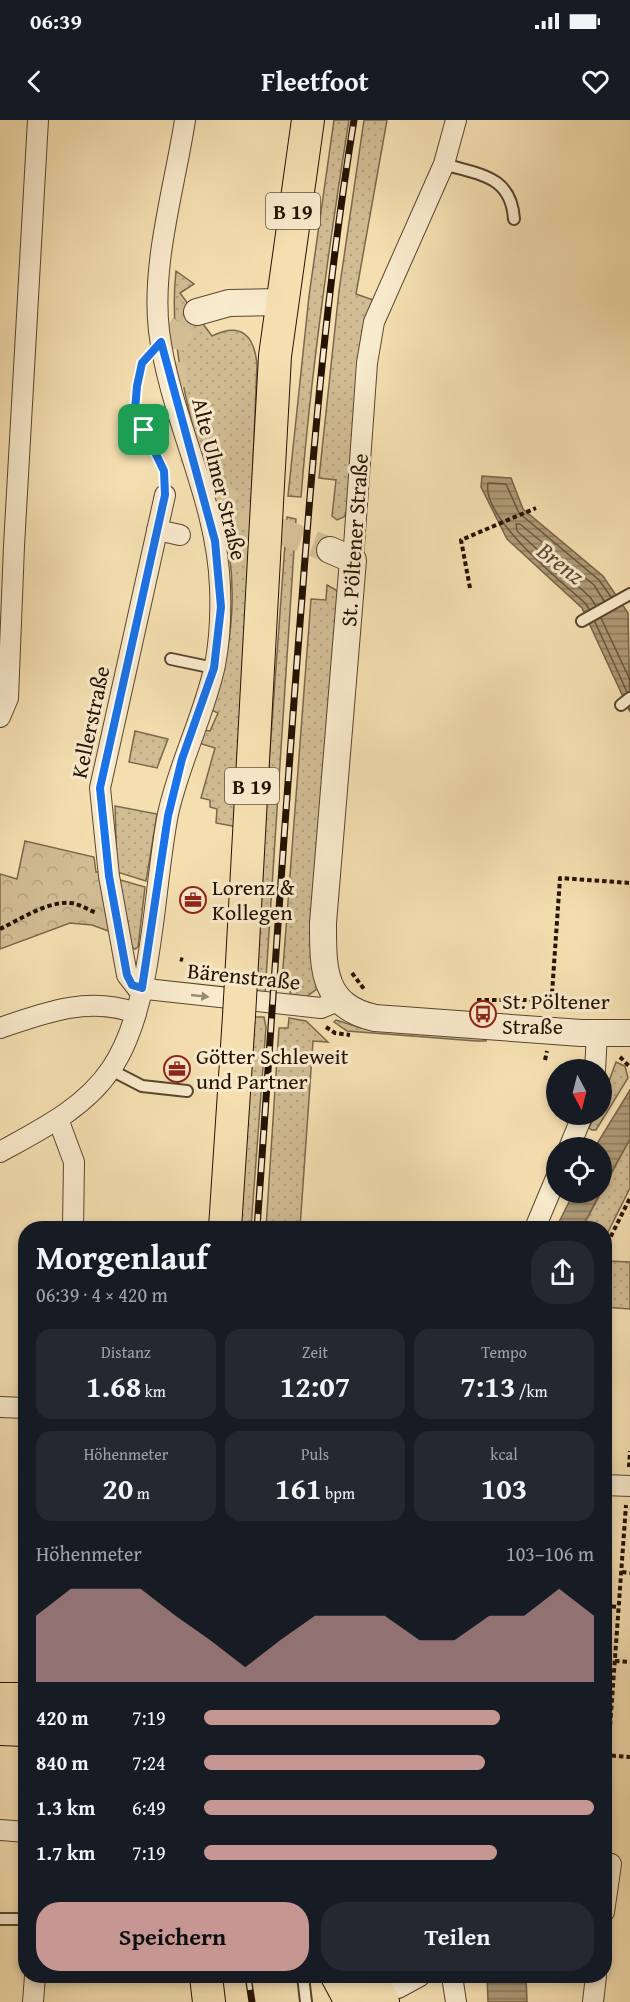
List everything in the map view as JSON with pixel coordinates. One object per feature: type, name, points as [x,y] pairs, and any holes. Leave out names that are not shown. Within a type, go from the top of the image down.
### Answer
[{"type":"main road","name":"B 19","points":[[225,1221],[263,591],[269,431],[281,302],[308,120]]},
{"type":"main road","points":[[0,1699],[18,1699]]},
{"type":"main road","points":[[0,1729],[18,1730]]},
{"type":"main road","points":[[207,1983],[209,2002]]},
{"type":"street","points":[[0,717],[8,698],[14,546],[38,120]]},
{"type":"street","name":"Alte Ulmer Straße","points":[[0,1152],[58,1119],[86,1098],[111,1070],[126,1042],[152,959],[155,889],[174,790],[214,668],[220,626],[218,557],[161,342],[158,308],[160,273],[185,120]]},
{"type":"street","name":"St. Pöltener Straße","points":[[340,1000],[326,976],[323,923],[367,363],[374,322],[444,164],[456,120]]},
{"type":"street","points":[[197,312],[229,303],[281,302]]},
{"type":"street","name":"Kellerstraße","points":[[142,988],[132,985],[127,975],[102,827],[100,788],[165,495]]},
{"type":"street","points":[[157,530],[180,535]]},
{"type":"street","points":[[330,550],[353,560]]},
{"type":"street","name":"Bärenstraße","points":[[142,988],[321,1008],[340,1000]]},
{"type":"street","points":[[340,1000],[360,1014],[375,1018],[597,1034],[624,1043]]},
{"type":"street","points":[[0,1028],[90,1004],[115,1005],[136,1013]]},
{"type":"street","points":[[596,1059],[597,1034]]},
{"type":"street","points":[[58,1119],[74,1162],[73,1221]]},
{"type":"street","points":[[538,1221],[546,1202]]},
{"type":"street","points":[[0,1407],[18,1408]]},
{"type":"street","points":[[612,1485],[629,1486]]},
{"type":"street","points":[[33,2002],[34,1983]]},
{"type":"street","points":[[360,1988],[406,1986],[410,1983]]},
{"type":"street","points":[[414,2002],[418,1983]]},
{"type":"street","points":[[453,1983],[456,2002]]},
{"type":"street","points":[[593,2002],[595,1983]]},
{"type":"lane","points":[[444,164],[495,180],[508,193],[513,204],[514,219]]},
{"type":"lane","points":[[582,621],[630,594]]},
{"type":"lane","points":[[171,659],[214,668]]},
{"type":"lane","points":[[111,1070],[142,1086],[187,1091]]},
{"type":"lane","points":[[0,1919],[18,1919]]},
{"type":"lane","points":[[304,1983],[306,2002]]},
{"type":"path","points":[[161,342],[142,363],[135,410],[164,471],[165,495]]},
{"type":"path","points":[[470,588],[461,540],[537,508]]},
{"type":"path","points":[[550,1031],[560,878],[630,884]]},
{"type":"path","points":[[0,928],[43,909],[64,903],[73,903],[97,913],[116,914]]},
{"type":"path","points":[[624,1043],[630,1067]]},
{"type":"path","points":[[612,1234],[630,1198]]},
{"type":"path","points":[[612,1698],[629,1486]]},
{"type":"path","points":[[622,1572],[630,1573]]},
{"type":"path","points":[[612,1607],[619,1607]]},
{"type":"path","points":[[615,1661],[630,1662]]},
{"type":"path","points":[[612,1756],[630,1757]]},
{"type":"green space","points":[[334,120],[349,120],[321,308],[301,497],[288,496],[309,296]]},
{"type":"green space","points":[[364,120],[387,120],[356,294],[376,301],[362,331],[348,509],[344,517],[337,520],[332,516],[336,480],[319,478],[339,291]]},
{"type":"green space","points":[[176,271],[194,284],[180,293],[212,336],[231,330],[244,334],[253,345],[257,364],[238,827],[216,823],[217,809],[210,807],[210,800],[201,798],[215,748],[199,743],[204,730],[210,731],[218,713],[212,710],[227,652],[232,592],[229,552],[224,528],[201,456],[184,387],[176,341],[174,294]]},
{"type":"green space","points":[[287,517],[296,519],[265,994],[255,995],[253,982]]},
{"type":"green space","points":[[327,585],[336,590],[340,597],[318,988],[305,998],[290,997],[291,982],[282,981],[311,599],[326,600]]},
{"type":"green space","points":[[135,731],[168,739],[157,768],[129,762]]},
{"type":"green space","points":[[115,806],[157,814],[146,881],[117,872]]},
{"type":"green space","points":[[25,841],[94,857],[96,872],[103,872],[114,933],[92,925],[70,923],[0,949],[0,874],[17,879]]},
{"type":"green space","points":[[117,879],[145,887],[138,947],[135,949],[129,945]]},
{"type":"green space","points":[[252,1017],[264,1017],[266,1027],[252,1221],[237,1221]]},
{"type":"green space","points":[[289,1018],[306,1021],[328,1042],[313,1041],[300,1221],[266,1221],[279,1028],[288,1028]]},
{"type":"green space","points":[[336,1020],[361,1028],[487,1036],[486,1041],[476,1041],[347,1031],[334,1022]]},
{"type":"green space","points":[[616,1062],[625,1066],[628,1078],[612,1104],[612,1073]]},
{"type":"green space","points":[[590,1125],[599,1125],[596,1130],[589,1128]]},
{"type":"green space","points":[[630,1139],[630,1188],[612,1224],[612,1221],[586,1221],[595,1203],[612,1203],[612,1172]]},
{"type":"green space","points":[[612,1261],[630,1262],[630,1309],[612,1308]]},
{"type":"water","name":"Brenz","points":[[482,476],[511,478],[523,509],[603,576],[628,613],[630,712],[582,608],[507,539],[481,487]]},
{"type":"water","points":[[630,1090],[630,1139],[612,1171],[612,1137],[601,1137],[609,1125],[612,1125],[612,1119]]},
{"type":"water","points":[[568,1203],[595,1203],[586,1221],[560,1221]]},
{"type":"water","points":[[487,1983],[526,1983],[527,2002],[488,2002]]},
{"type":"tunnel","points":[[174,388],[174,345],[188,319],[197,312]]},
{"type":"tunnel","points":[[192,454],[204,476],[233,506],[268,526],[330,550]]},
{"type":"railway","points":[[257,1221],[312,478],[329,299],[354,120]]},
{"type":"railway","points":[[249,1983],[252,2002]]},
{"type":"place","name":"Lorenz & Kollegen","points":[[193,900]]},
{"type":"place","name":"St. Pöltener Straße","points":[[483,1014]]},
{"type":"place","name":"Götter Schleweit und Partner","points":[[177,1069]]},
{"type":"route","points":[[161,342],[215,541],[221,607],[214,668],[182,759],[174,790],[155,889],[142,988],[136,988],[127,975],[109,876],[102,827],[100,788],[102,769],[165,495],[164,471],[154,446],[144,430],[135,410],[137,386],[142,363],[161,342]]}]
